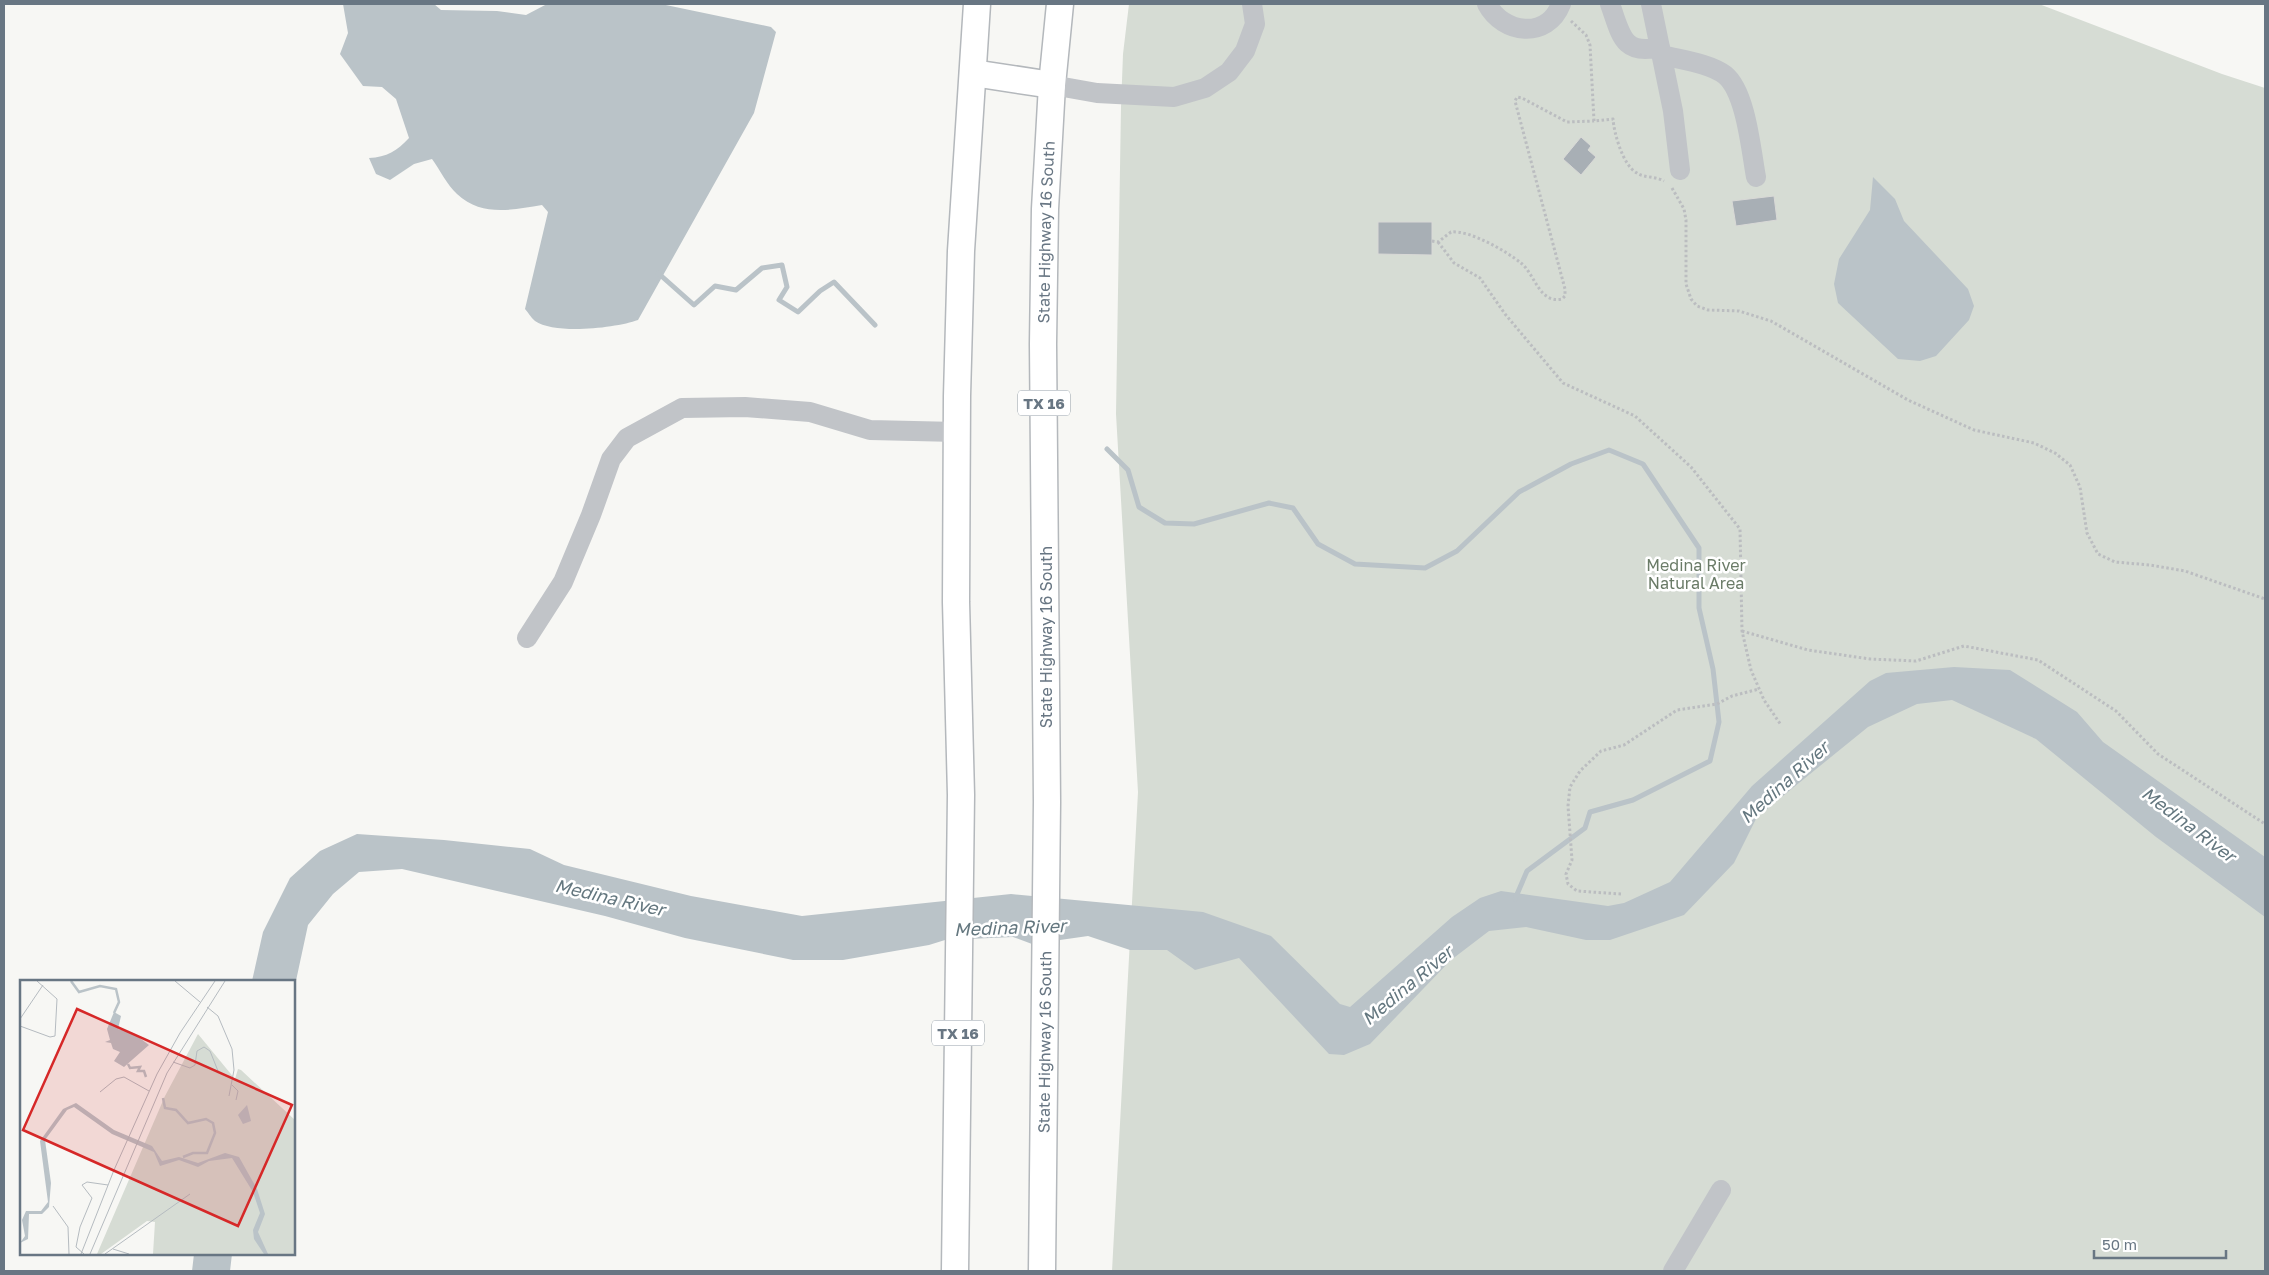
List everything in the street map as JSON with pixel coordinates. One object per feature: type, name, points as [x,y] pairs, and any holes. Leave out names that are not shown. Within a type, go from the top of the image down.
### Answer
[{"type":"main road","name":"TX 16","points":[[955,1271],[961,796],[956,602],[957,432],[961,251],[977,4]]},
{"type":"main road","name":"State Highway 16 South","points":[[1042,1271],[1047,802],[1043,344],[1045,210],[1052,85],[1060,4]]},
{"type":"main road","points":[[973,73],[1052,85]]},
{"type":"street","points":[[1052,85],[1097,93],[1174,97],[1205,88],[1229,72],[1245,52],[1255,24],[1252,4]]},
{"type":"street","points":[[1486,4],[1493,15],[1504,24],[1519,29],[1534,28],[1548,21],[1559,7]]},
{"type":"street","points":[[1610,4],[1624,40],[1633,48],[1661,51],[1713,69],[1725,76],[1739,93],[1756,178]]},
{"type":"street","points":[[1651,4],[1673,111],[1680,170]]},
{"type":"street","points":[[527,638],[563,582],[591,515],[611,459],[627,438],[682,408],[745,407],[810,412],[870,430],[957,432]]},
{"type":"street","points":[[1673,1271],[1721,1190]]},
{"type":"path","points":[[1559,7],[1586,34],[1590,45],[1594,121]]},
{"type":"path","points":[[1438,242],[1451,232],[1469,234],[1523,264],[1542,293],[1551,300],[1562,299],[1565,296],[1565,289],[1515,101],[1517,97],[1522,98],[1567,122],[1613,118],[1616,139],[1630,168],[1638,174],[1661,179],[1671,186],[1678,197],[1686,220],[1686,284],[1690,299],[1697,306],[1708,310],[1746,313],[1772,320],[1908,400],[1974,430],[2034,443],[2055,453],[2070,465],[2080,487],[2087,533],[2098,554],[2115,562],[2150,564],[2185,571],[2265,599]]},
{"type":"path","points":[[1432,241],[1438,242],[1454,263],[1480,278],[1504,314],[1563,383],[1635,416],[1690,467],[1740,529],[1742,631],[1750,670],[1781,725]]},
{"type":"path","points":[[1742,631],[1808,650],[1870,658],[1916,661],[1964,646],[2038,660],[2116,711],[2158,754],[2265,824]]},
{"type":"path","points":[[1621,894],[1576,891],[1568,884],[1566,874],[1572,860],[1568,806],[1570,787],[1580,771],[1601,751],[1624,745],[1677,710],[1717,704],[1732,696],[1759,689]]},
{"type":"green space","name":"Medina River Natural Area","points":[[1129,4],[2039,4],[2222,74],[2265,88],[2265,1271],[1112,1271],[1138,792],[1116,414],[1121,107],[1123,54]]},
{"type":"water","points":[[343,4],[434,4],[441,10],[497,11],[526,15],[547,4],[661,4],[771,27],[776,32],[754,113],[638,320],[601,328],[571,329],[544,325],[535,321],[525,309],[548,212],[542,205],[508,210],[487,209],[476,206],[453,190],[432,159],[414,164],[390,180],[376,174],[369,158],[391,152],[409,138],[396,99],[382,87],[363,86],[340,54],[348,33]]},
{"type":"water","points":[[1873,177],[1895,199],[1904,221],[1968,289],[1974,306],[1969,320],[1936,356],[1920,361],[1898,359],[1838,303],[1834,284],[1839,259],[1870,210]]},
{"type":"water","name":"Medina River","points":[[1954,667],[2010,670],[2077,712],[2103,742],[2265,857],[2265,917],[2156,837],[2036,739],[1952,700],[1917,704],[1868,727],[1757,817],[1734,863],[1684,915],[1610,940],[1586,940],[1526,927],[1489,931],[1451,960],[1370,1044],[1344,1055],[1329,1054],[1239,958],[1195,970],[1167,950],[1130,950],[1088,936],[1032,944],[1013,937],[945,940],[929,945],[843,960],[793,960],[685,938],[605,916],[402,869],[359,872],[333,894],[308,925],[295,985],[295,980],[252,980],[263,932],[290,878],[320,851],[357,834],[444,840],[530,849],[564,865],[691,896],[802,916],[1011,894],[1203,912],[1271,936],[1340,1004],[1350,1007],[1452,917],[1480,898],[1501,891],[1608,906],[1624,903],[1670,882],[1752,786],[1870,681],[1886,673]]},
{"type":"water","points":[[194,1255],[232,1255],[230,1271],[192,1271]]},
{"type":"building","points":[[1581,137],[1591,146],[1588,150],[1596,157],[1581,175],[1563,159]]},
{"type":"building","points":[[1774,196],[1777,220],[1736,226],[1732,201]]},
{"type":"building","points":[[1378,222],[1432,222],[1432,255],[1378,254]]},
{"type":"waterway","points":[[658,273],[694,305],[715,286],[736,290],[762,268],[782,265],[787,287],[779,300],[798,312],[820,291],[834,282],[875,325]]},
{"type":"waterway","points":[[1107,449],[1128,470],[1139,507],[1165,523],[1194,524],[1269,503],[1293,508],[1318,544],[1355,564],[1425,568],[1457,551],[1519,492],[1571,464],[1609,450],[1643,464],[1699,548],[1699,608],[1713,669],[1719,722],[1710,761],[1633,800],[1590,812],[1585,828],[1527,871],[1515,899]]}]
